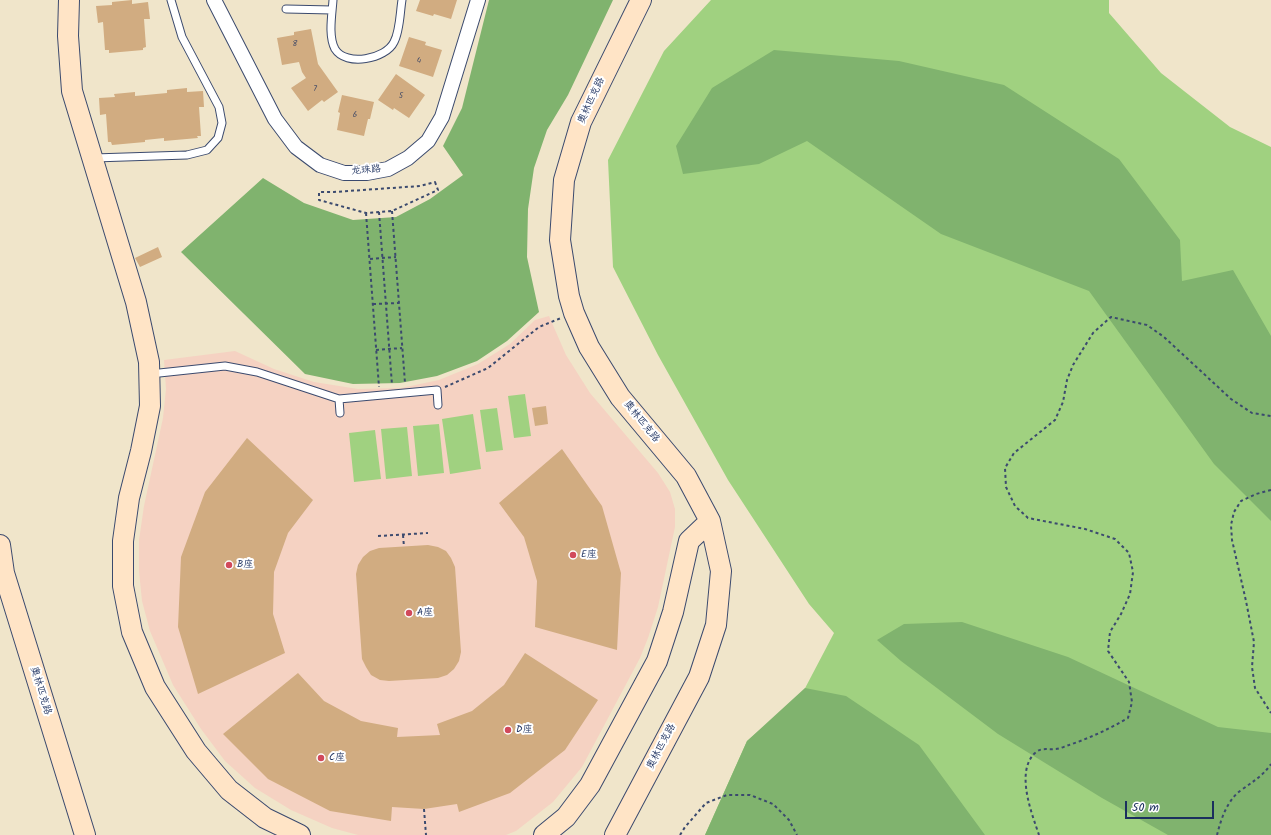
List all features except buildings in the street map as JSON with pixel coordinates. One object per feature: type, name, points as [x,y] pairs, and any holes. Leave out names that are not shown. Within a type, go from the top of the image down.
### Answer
[{"type":"street","points":[[69,0],[68,36],[72,91],[136,302],[149,362],[150,406],[142,451],[129,498],[123,541],[123,586],[132,632],[156,687],[196,751],[229,790],[265,818],[300,835]]},
{"type":"street","name":"龙珠路","points":[[214,0],[275,119],[296,147],[320,165],[344,173],[367,173],[388,169],[408,158],[428,141],[442,117],[478,0]]},
{"type":"street","name":"奥林匹克路","points":[[615,835],[698,677],[716,625],[721,571],[710,521],[686,476],[620,396],[589,347],[574,313],[569,296],[560,240],[564,180],[582,122],[641,0]]},
{"type":"street","points":[[544,835],[566,817],[590,785],[657,661],[673,612],[689,541],[710,521]]},
{"type":"street","name":"奥林匹克路","points":[[0,545],[4,573],[85,835]]},
{"type":"lane","points":[[92,158],[187,155],[207,150],[218,138],[222,123],[220,107],[182,37],[171,0]]},
{"type":"lane","points":[[333,0],[331,31],[332,41],[335,48],[339,54],[345,57],[359,59],[375,56],[390,49],[396,36],[402,0]]},
{"type":"lane","points":[[286,9],[332,10]]},
{"type":"lane","points":[[150,374],[225,366],[256,372],[338,398],[437,390],[438,405]]},
{"type":"lane","points":[[338,398],[340,413]]},
{"type":"path","points":[[434,182],[438,190],[392,211],[379,212],[366,213],[318,200],[319,192],[420,186],[434,182]]},
{"type":"path","points":[[392,211],[406,393]]},
{"type":"path","points":[[379,212],[393,394]]},
{"type":"path","points":[[366,213],[380,395]]},
{"type":"path","points":[[370,259],[396,257]]},
{"type":"path","points":[[373,304],[399,302]]},
{"type":"path","points":[[437,390],[488,368],[539,328],[574,313]]},
{"type":"path","points":[[1039,835],[1028,802],[1025,784],[1028,765],[1035,753],[1044,749],[1055,749],[1078,742],[1111,728],[1128,718],[1132,702],[1129,682],[1108,651],[1110,632],[1121,614],[1130,594],[1133,572],[1129,553],[1115,540],[1085,529],[1028,518],[1015,506],[1006,487],[1005,468],[1014,453],[1055,420],[1063,402],[1067,380],[1073,365],[1093,333],[1111,317],[1147,325],[1164,337],[1231,399],[1252,413],[1271,416]]},
{"type":"path","points":[[376,350],[402,348]]},
{"type":"path","points":[[1271,490],[1256,494],[1241,501],[1234,512],[1231,525],[1232,540],[1254,642],[1252,667],[1255,688],[1271,713]]},
{"type":"path","points":[[378,536],[428,533]]},
{"type":"path","points":[[403,535],[404,547]]},
{"type":"path","points":[[1217,835],[1228,805],[1239,791],[1257,780],[1271,764]]},
{"type":"path","points":[[680,835],[706,803],[727,795],[750,795],[773,804],[790,820],[797,835]]},
{"type":"path","points":[[424,809],[426,835]]},
{"type":"shaded area","points":[[549,316],[566,355],[590,393],[658,473],[670,492],[675,509],[675,527],[658,607],[640,658],[582,767],[553,802],[516,831],[506,835],[358,835],[332,828],[291,810],[255,788],[225,761],[201,729],[173,685],[150,631],[142,601],[139,571],[139,540],[144,506],[163,418],[166,389],[164,360],[235,351],[274,369],[314,382],[358,389],[401,388],[439,380],[478,364],[510,344],[535,320]]},
{"type":"green space","points":[[489,0],[613,0],[568,95],[547,130],[534,168],[528,209],[527,257],[539,312],[507,341],[477,361],[437,376],[400,383],[353,384],[305,374],[181,252],[263,178],[304,203],[353,220],[396,217],[430,199],[463,175],[443,146],[462,108]]},
{"type":"green space","points":[[711,0],[1109,0],[1109,13],[1161,73],[1230,127],[1271,147],[1271,835],[705,835],[747,741],[802,694],[834,633],[809,604],[728,480],[658,355],[613,267],[608,160],[664,51]]},
{"type":"green space","points":[[774,50],[899,61],[1004,85],[1119,159],[1180,240],[1182,281],[1233,270],[1271,336],[1271,521],[1214,464],[1089,291],[941,234],[807,141],[759,164],[683,174],[676,146],[712,88]]},
{"type":"green space","points":[[525,394],[531,436],[514,438],[508,396]]},
{"type":"green space","points":[[497,408],[503,450],[486,452],[480,410]]},
{"type":"green space","points":[[473,414],[481,469],[450,474],[442,419]]},
{"type":"green space","points":[[439,424],[444,473],[418,476],[413,426]]},
{"type":"green space","points":[[407,427],[412,476],[386,479],[381,429]]},
{"type":"green space","points":[[375,430],[381,479],[354,482],[349,433]]},
{"type":"green space","points":[[962,622],[1068,657],[1218,727],[1271,733],[1271,835],[1168,835],[1102,798],[998,734],[901,661],[877,640],[904,624]]},
{"type":"green space","points":[[805,688],[846,696],[919,745],[985,835],[705,835],[747,741]]},
{"type":"place","name":"E座","points":[[573,555]]},
{"type":"place","name":"B座","points":[[229,565]]},
{"type":"place","name":"A座","points":[[409,613]]},
{"type":"place","name":"D座","points":[[508,730]]},
{"type":"place","name":"C座","points":[[321,758]]}]
